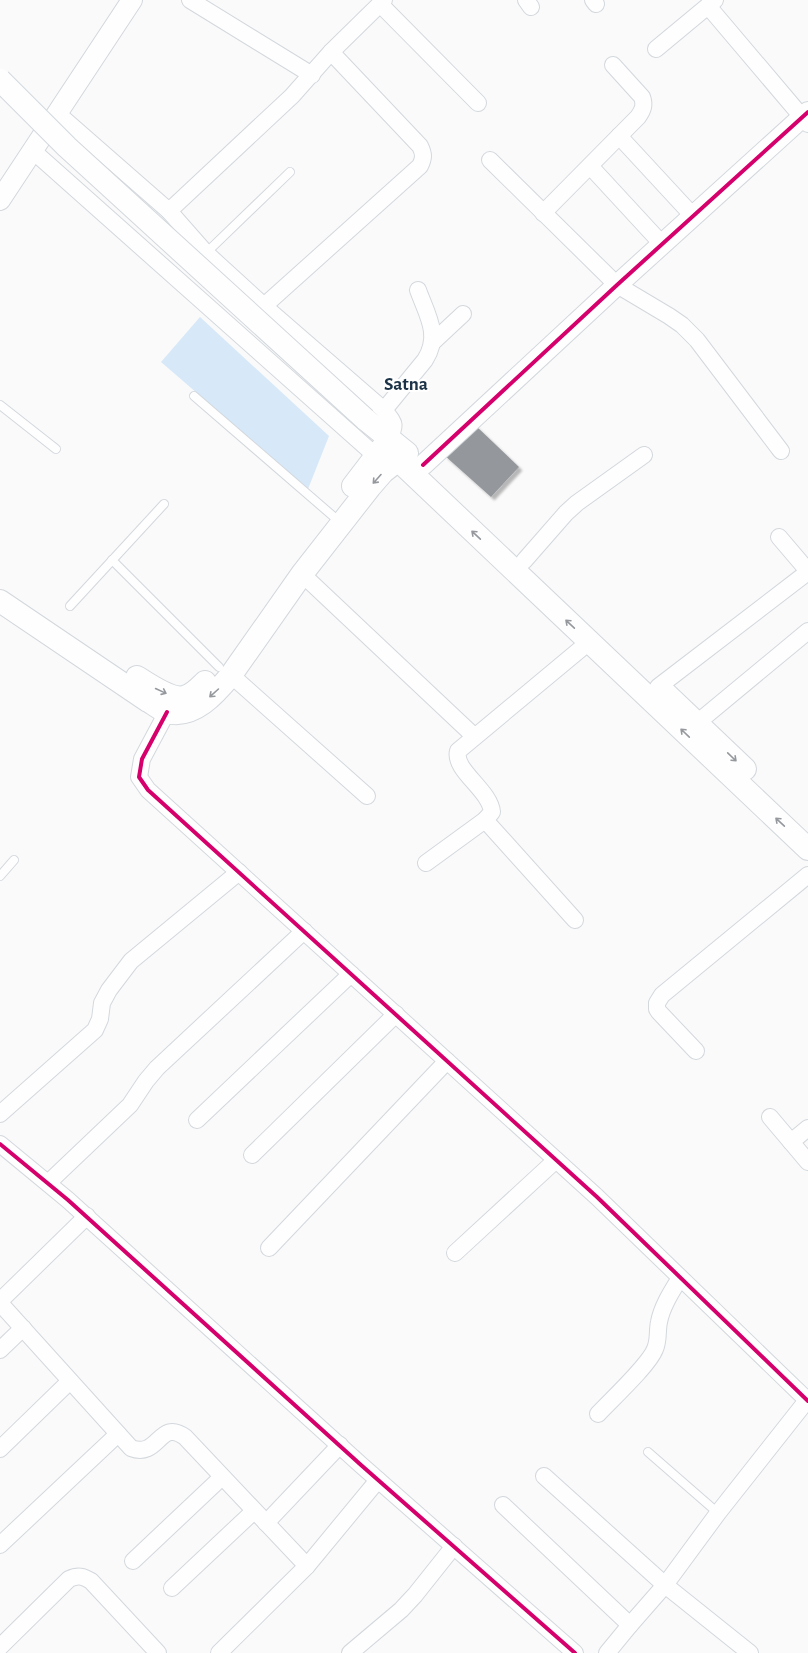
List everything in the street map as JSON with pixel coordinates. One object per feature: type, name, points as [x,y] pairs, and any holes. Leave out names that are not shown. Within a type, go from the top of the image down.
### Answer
[{"type":"main road","points":[[0,80],[67,147],[389,442],[524,561],[808,829]]},
{"type":"main road","points":[[0,585],[139,678],[159,690],[174,696],[183,697],[196,691],[225,671],[302,574],[389,442]]},
{"type":"main road","points":[[389,442],[589,642],[808,849]]},
{"type":"main road","points":[[0,601],[142,697],[167,712],[181,713],[196,708],[219,689],[225,671],[293,566],[337,519]]},
{"type":"street","points":[[0,200],[132,0]]},
{"type":"street","points":[[190,0],[312,75]]},
{"type":"street","points":[[168,211],[292,96],[331,52],[382,2],[478,103]]},
{"type":"street","points":[[389,442],[617,285],[806,118],[711,3],[656,50]]},
{"type":"street","points":[[264,306],[420,166],[423,160],[424,153],[420,146],[331,52]]},
{"type":"street","points":[[543,213],[638,117],[643,110],[644,103],[642,96],[613,65]]},
{"type":"street","points":[[57,113],[168,211],[206,253],[264,306],[389,442]]},
{"type":"street","points":[[619,136],[694,216]]},
{"type":"street","points":[[32,150],[389,442]]},
{"type":"street","points":[[490,160],[617,285],[670,316],[682,325],[697,340],[781,451]]},
{"type":"street","points":[[590,166],[662,244]]},
{"type":"street","points":[[389,442],[424,360],[430,352],[433,342],[433,333],[418,290]]},
{"type":"street","points":[[433,342],[463,314]]},
{"type":"street","points":[[524,561],[566,513],[577,503],[644,455]]},
{"type":"street","points":[[658,686],[808,571],[779,537]]},
{"type":"street","points":[[302,574],[474,736]]},
{"type":"street","points":[[697,723],[808,631]]},
{"type":"street","points":[[426,863],[485,820],[492,812],[492,804],[460,763],[457,756],[458,751],[474,736],[589,642]]},
{"type":"street","points":[[225,671],[367,796]]},
{"type":"street","points":[[167,712],[142,759],[139,777],[148,790],[597,1197],[808,1400],[718,1513],[665,1585],[608,1653]]},
{"type":"street","points":[[485,820],[575,920]]},
{"type":"street","points":[[0,1114],[95,1030],[100,1019],[102,1003],[109,990],[131,962],[239,872]]},
{"type":"street","points":[[696,1051],[659,1012],[657,1009],[657,1003],[662,996],[692,970],[808,875]]},
{"type":"street","points":[[48,1183],[130,1105],[146,1081],[157,1068],[304,931]]},
{"type":"street","points":[[197,1120],[352,974]]},
{"type":"street","points":[[252,1155],[396,1014]]},
{"type":"street","points":[[269,1248],[447,1061]]},
{"type":"street","points":[[770,1117],[808,1162]]},
{"type":"street","points":[[791,1142],[808,1128]]},
{"type":"street","points":[[0,1144],[86,1216],[378,1480],[575,1653]]},
{"type":"street","points":[[455,1253],[556,1160]]},
{"type":"street","points":[[86,1216],[0,1302],[131,1448],[144,1451],[166,1433],[172,1431],[178,1432],[185,1437],[307,1566]]},
{"type":"street","points":[[598,1414],[648,1361],[655,1350],[659,1321],[668,1299],[680,1278]]},
{"type":"street","points":[[0,1350],[23,1328]]},
{"type":"street","points":[[0,1449],[70,1381]]},
{"type":"street","points":[[0,1545],[118,1434]]},
{"type":"street","points":[[266,1523],[340,1445]]},
{"type":"street","points":[[544,1476],[665,1585],[750,1653]]},
{"type":"street","points":[[133,1561],[222,1477]]},
{"type":"street","points":[[219,1653],[307,1566],[378,1480]]},
{"type":"street","points":[[503,1505],[630,1625]]},
{"type":"street","points":[[172,1588],[254,1511]]},
{"type":"street","points":[[350,1653],[401,1610],[415,1595],[454,1546]]},
{"type":"street","points":[[1,1644],[69,1580],[76,1576],[83,1577],[91,1581],[158,1653]]},
{"type":"lane","points":[[206,253],[290,172]]},
{"type":"lane","points":[[194,396],[337,519]]},
{"type":"lane","points":[[0,405],[56,449]]},
{"type":"lane","points":[[70,606],[164,504]]},
{"type":"lane","points":[[112,560],[225,671]]},
{"type":"lane","points":[[0,876],[14,860]]},
{"type":"lane","points":[[648,1452],[718,1513]]},
{"type":"shaded area","points":[[200,317],[329,436],[308,489],[161,362]]},
{"type":"building","points":[[475,425],[519,467],[491,497],[444,455]]},
{"type":"cycle path","points":[[423,465],[617,285],[808,112]]},
{"type":"cycle path","points":[[167,712],[142,759],[139,777],[148,790],[597,1197],[808,1401]]},
{"type":"cycle path","points":[[0,1144],[68,1200],[361,1465],[575,1653]]},
{"type":"district","name":"Satna","points":[[406,383]]}]
